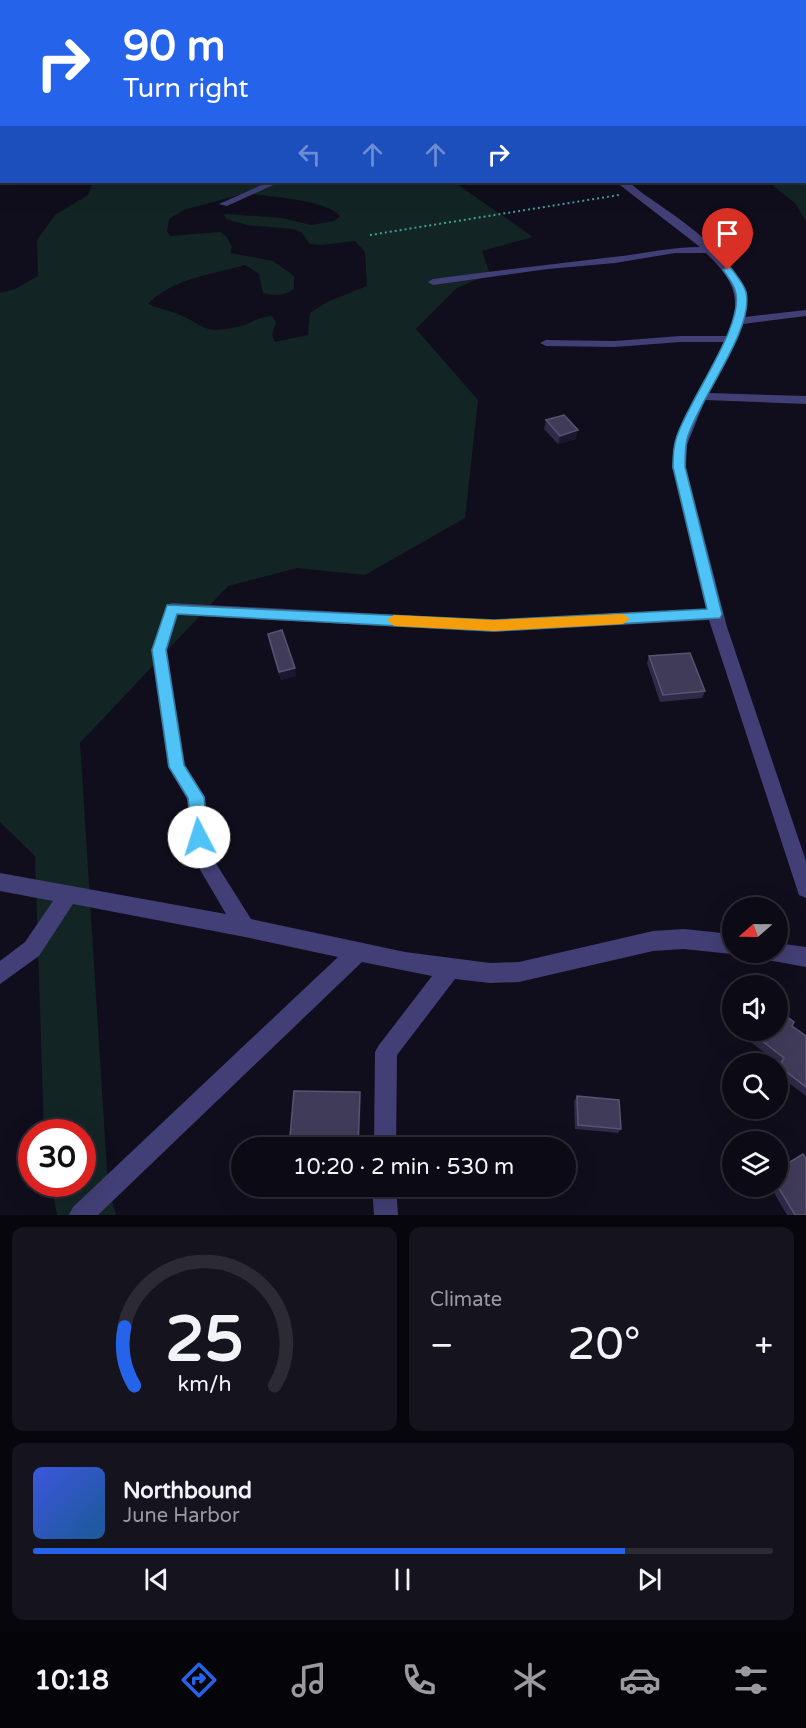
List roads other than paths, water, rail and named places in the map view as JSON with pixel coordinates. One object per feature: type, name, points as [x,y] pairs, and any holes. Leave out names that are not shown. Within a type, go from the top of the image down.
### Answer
[{"type":"street","points":[[224,204],[273,183]]},
{"type":"street","points":[[622,183],[708,250],[728,270],[741,291],[738,321],[682,438],[679,467],[715,614],[802,856],[806,889]]},
{"type":"street","points":[[433,282],[548,266],[615,260],[675,250],[708,250]]},
{"type":"street","points":[[738,321],[806,313]]},
{"type":"street","points":[[546,343],[615,344],[731,339]]},
{"type":"street","points":[[701,396],[806,399]]},
{"type":"street","points":[[244,927],[201,856],[196,797],[177,767],[159,650],[172,609],[494,626],[715,614]]},
{"type":"street","points":[[0,882],[244,927],[405,962],[490,973],[519,972],[653,941],[684,939],[722,943]]},
{"type":"street","points":[[0,974],[32,949],[68,895]]},
{"type":"street","points":[[81,1215],[358,952]]},
{"type":"street","points":[[788,955],[806,957]]},
{"type":"street","points":[[385,1137],[386,1052],[451,968]]},
{"type":"street","points":[[385,1197],[386,1215]]}]
